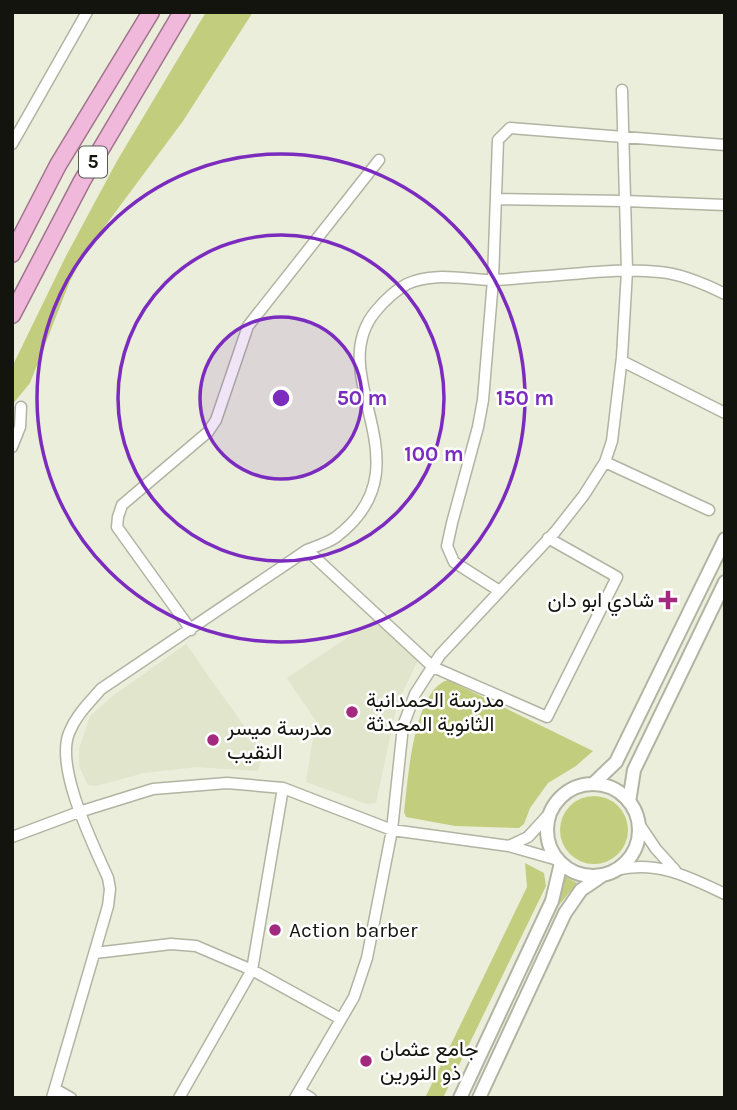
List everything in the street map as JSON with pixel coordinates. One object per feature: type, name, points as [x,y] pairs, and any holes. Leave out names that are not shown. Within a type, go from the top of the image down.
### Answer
[{"type":"highway","name":"5","points":[[12,254],[58,165],[152,12]]},
{"type":"highway","name":"5","points":[[12,315],[82,181],[181,12]]},
{"type":"street","points":[[12,144],[87,12]]},
{"type":"street","points":[[311,1098],[297,1094],[354,997],[367,958],[392,830],[403,726],[415,694],[440,655],[584,495],[605,462],[612,441],[622,361],[627,271],[622,90]]},
{"type":"street","points":[[498,590],[454,562],[447,546],[478,427],[493,280],[498,139],[510,128],[725,145]]},
{"type":"street","points":[[191,630],[117,527],[122,505],[208,432],[215,420],[248,326],[379,160]]},
{"type":"street","points":[[496,200],[725,205]]},
{"type":"street","points":[[71,1098],[54,1093],[108,906],[110,889],[108,877],[79,812],[68,761],[68,736],[79,714],[101,690],[307,550],[335,538],[357,516],[372,494],[377,472],[376,444],[359,369],[360,343],[369,319],[386,298],[407,284],[432,277],[493,280],[627,271],[662,272],[704,284],[725,294]]},
{"type":"street","points":[[622,361],[725,413]]},
{"type":"street","points":[[12,447],[20,427],[21,407]]},
{"type":"street","points":[[605,462],[709,510]]},
{"type":"street","points":[[307,550],[433,667],[547,717],[617,577],[548,538]]},
{"type":"street","points":[[593,784],[617,762],[725,539]]},
{"type":"street","points":[[629,802],[634,770],[725,582]]},
{"type":"street","points":[[12,837],[153,789],[227,783],[283,788],[392,830],[509,846],[560,861],[581,874],[603,875]]},
{"type":"street","points":[[509,846],[528,837],[567,792],[579,786],[593,784],[613,789],[629,802],[639,824],[675,871]]},
{"type":"street","points":[[179,1098],[252,970],[283,788]]},
{"type":"street","points":[[460,1098],[552,901],[560,861],[548,837],[550,813]]},
{"type":"street","points":[[616,870],[627,862],[635,851],[639,824]]},
{"type":"street","points":[[479,1098],[565,913],[581,890],[603,875],[616,870],[650,866],[675,871],[725,894]]},
{"type":"street","points":[[95,953],[171,944],[196,946],[252,970],[341,1019]]},
{"type":"shaded area","name":"مدرسة الحمدانية الثانوية المحدثة","points":[[375,619],[418,660],[397,704],[376,803],[367,804],[306,782],[316,721],[287,678]]},
{"type":"shaded area","points":[[186,644],[263,753],[258,771],[197,767],[144,773],[96,786],[88,785],[79,766],[79,749],[90,716],[114,695]]},
{"type":"green space","points":[[206,12],[253,12],[183,121],[85,253],[70,281],[30,383],[12,405],[12,367],[66,256],[117,161]]},
{"type":"green space","points":[[448,680],[593,751],[576,766],[548,783],[519,828],[455,826],[406,817],[404,812],[410,759],[420,718],[436,687]]},
{"type":"green space","points":[[587,796],[601,796],[613,801],[623,811],[628,830],[623,849],[613,859],[601,864],[587,864],[575,859],[565,849],[560,837],[560,823],[565,811],[575,801]]},
{"type":"green space","points":[[525,863],[544,873],[546,886],[443,1098],[425,1098],[527,887]]},
{"type":"green space","points":[[562,875],[577,883],[559,905]]},
{"type":"place","name":"شادي ابو دان","points":[[668,600]]},
{"type":"place","name":"مدرسة الحمدانية الثانوية المحدثة","points":[[352,712]]},
{"type":"place","name":"مدرسة ميسر النقيب","points":[[213,740]]},
{"type":"place","name":"Action barber","points":[[275,930]]},
{"type":"place","name":"جامع عثمان ذو النورين","points":[[366,1061]]}]
